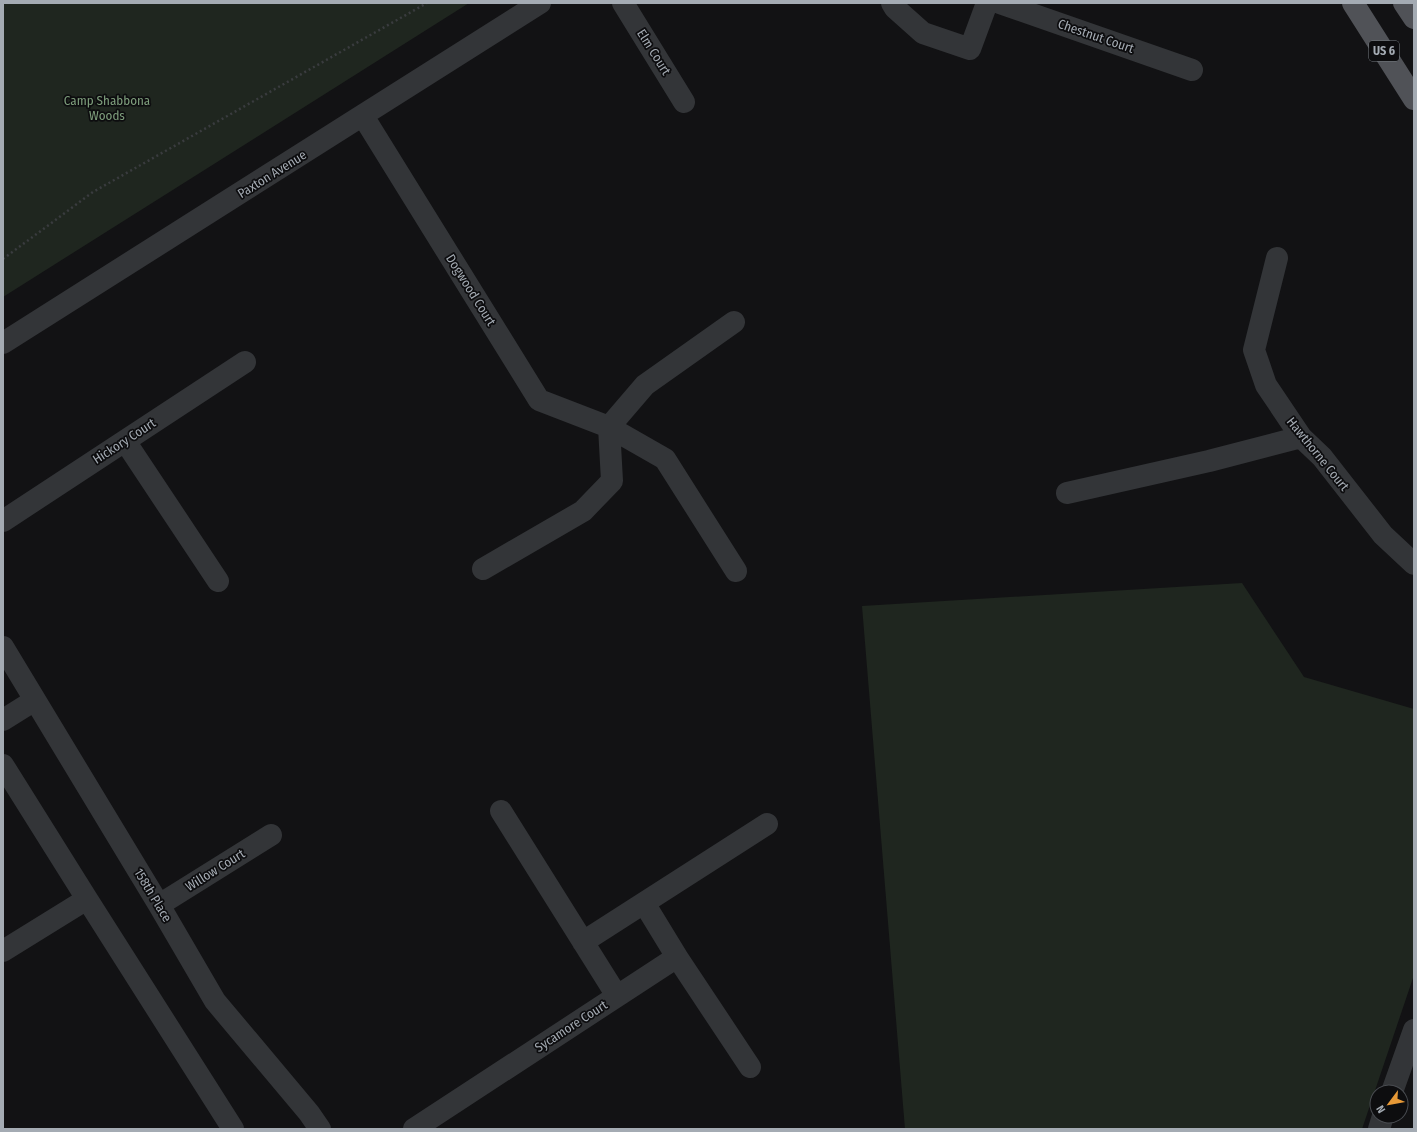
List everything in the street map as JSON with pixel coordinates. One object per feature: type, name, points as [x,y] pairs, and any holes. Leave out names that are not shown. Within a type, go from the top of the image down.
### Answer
[{"type":"main road","name":"US 6","points":[[1353,3],[1414,98]]},
{"type":"main road","points":[[1404,3],[1414,18]]},
{"type":"street","name":"Paxton Avenue","points":[[3,343],[540,3]]},
{"type":"street","name":"Elm Court","points":[[623,3],[684,102]]},
{"type":"street","points":[[892,3],[895,8],[924,33],[970,49],[987,3]]},
{"type":"street","name":"Chestnut Court","points":[[1000,3],[1192,70]]},
{"type":"street","name":"Dogwood Court","points":[[363,116],[539,400],[609,427],[665,459],[736,571]]},
{"type":"street","name":"Hawthorne Court","points":[[1277,258],[1254,350],[1266,385],[1301,437],[1322,457],[1383,535],[1414,564]]},
{"type":"street","points":[[483,570],[583,510],[612,481],[609,427],[645,385],[734,322]]},
{"type":"street","name":"Hickory Court","points":[[3,521],[245,362]]},
{"type":"street","points":[[1067,493],[1209,461],[1301,437]]},
{"type":"street","points":[[125,441],[218,581]]},
{"type":"street","name":"158th Place","points":[[3,647],[159,905],[215,1001],[309,1113],[320,1129]]},
{"type":"street","points":[[3,720],[35,700]]},
{"type":"street","points":[[3,765],[232,1128]]},
{"type":"street","points":[[501,811],[617,996]]},
{"type":"street","points":[[583,942],[767,824]]},
{"type":"street","name":"Willow Court","points":[[159,905],[271,835]]},
{"type":"street","points":[[3,952],[87,899]]},
{"type":"street","points":[[644,903],[676,957],[750,1067]]},
{"type":"street","name":"Sycamore Court","points":[[414,1129],[676,957]]},
{"type":"street","points":[[1395,1084],[1414,1030]]},
{"type":"path","points":[[3,259],[93,192],[427,3]]},
{"type":"green space","name":"Camp Shabbona Woods","points":[[3,3],[469,3],[3,297]]},
{"type":"green space","points":[[1242,583],[1304,677],[1414,709],[1414,975],[1377,1084],[1369,1084],[1369,1108],[1362,1129],[905,1129],[862,606]]}]
